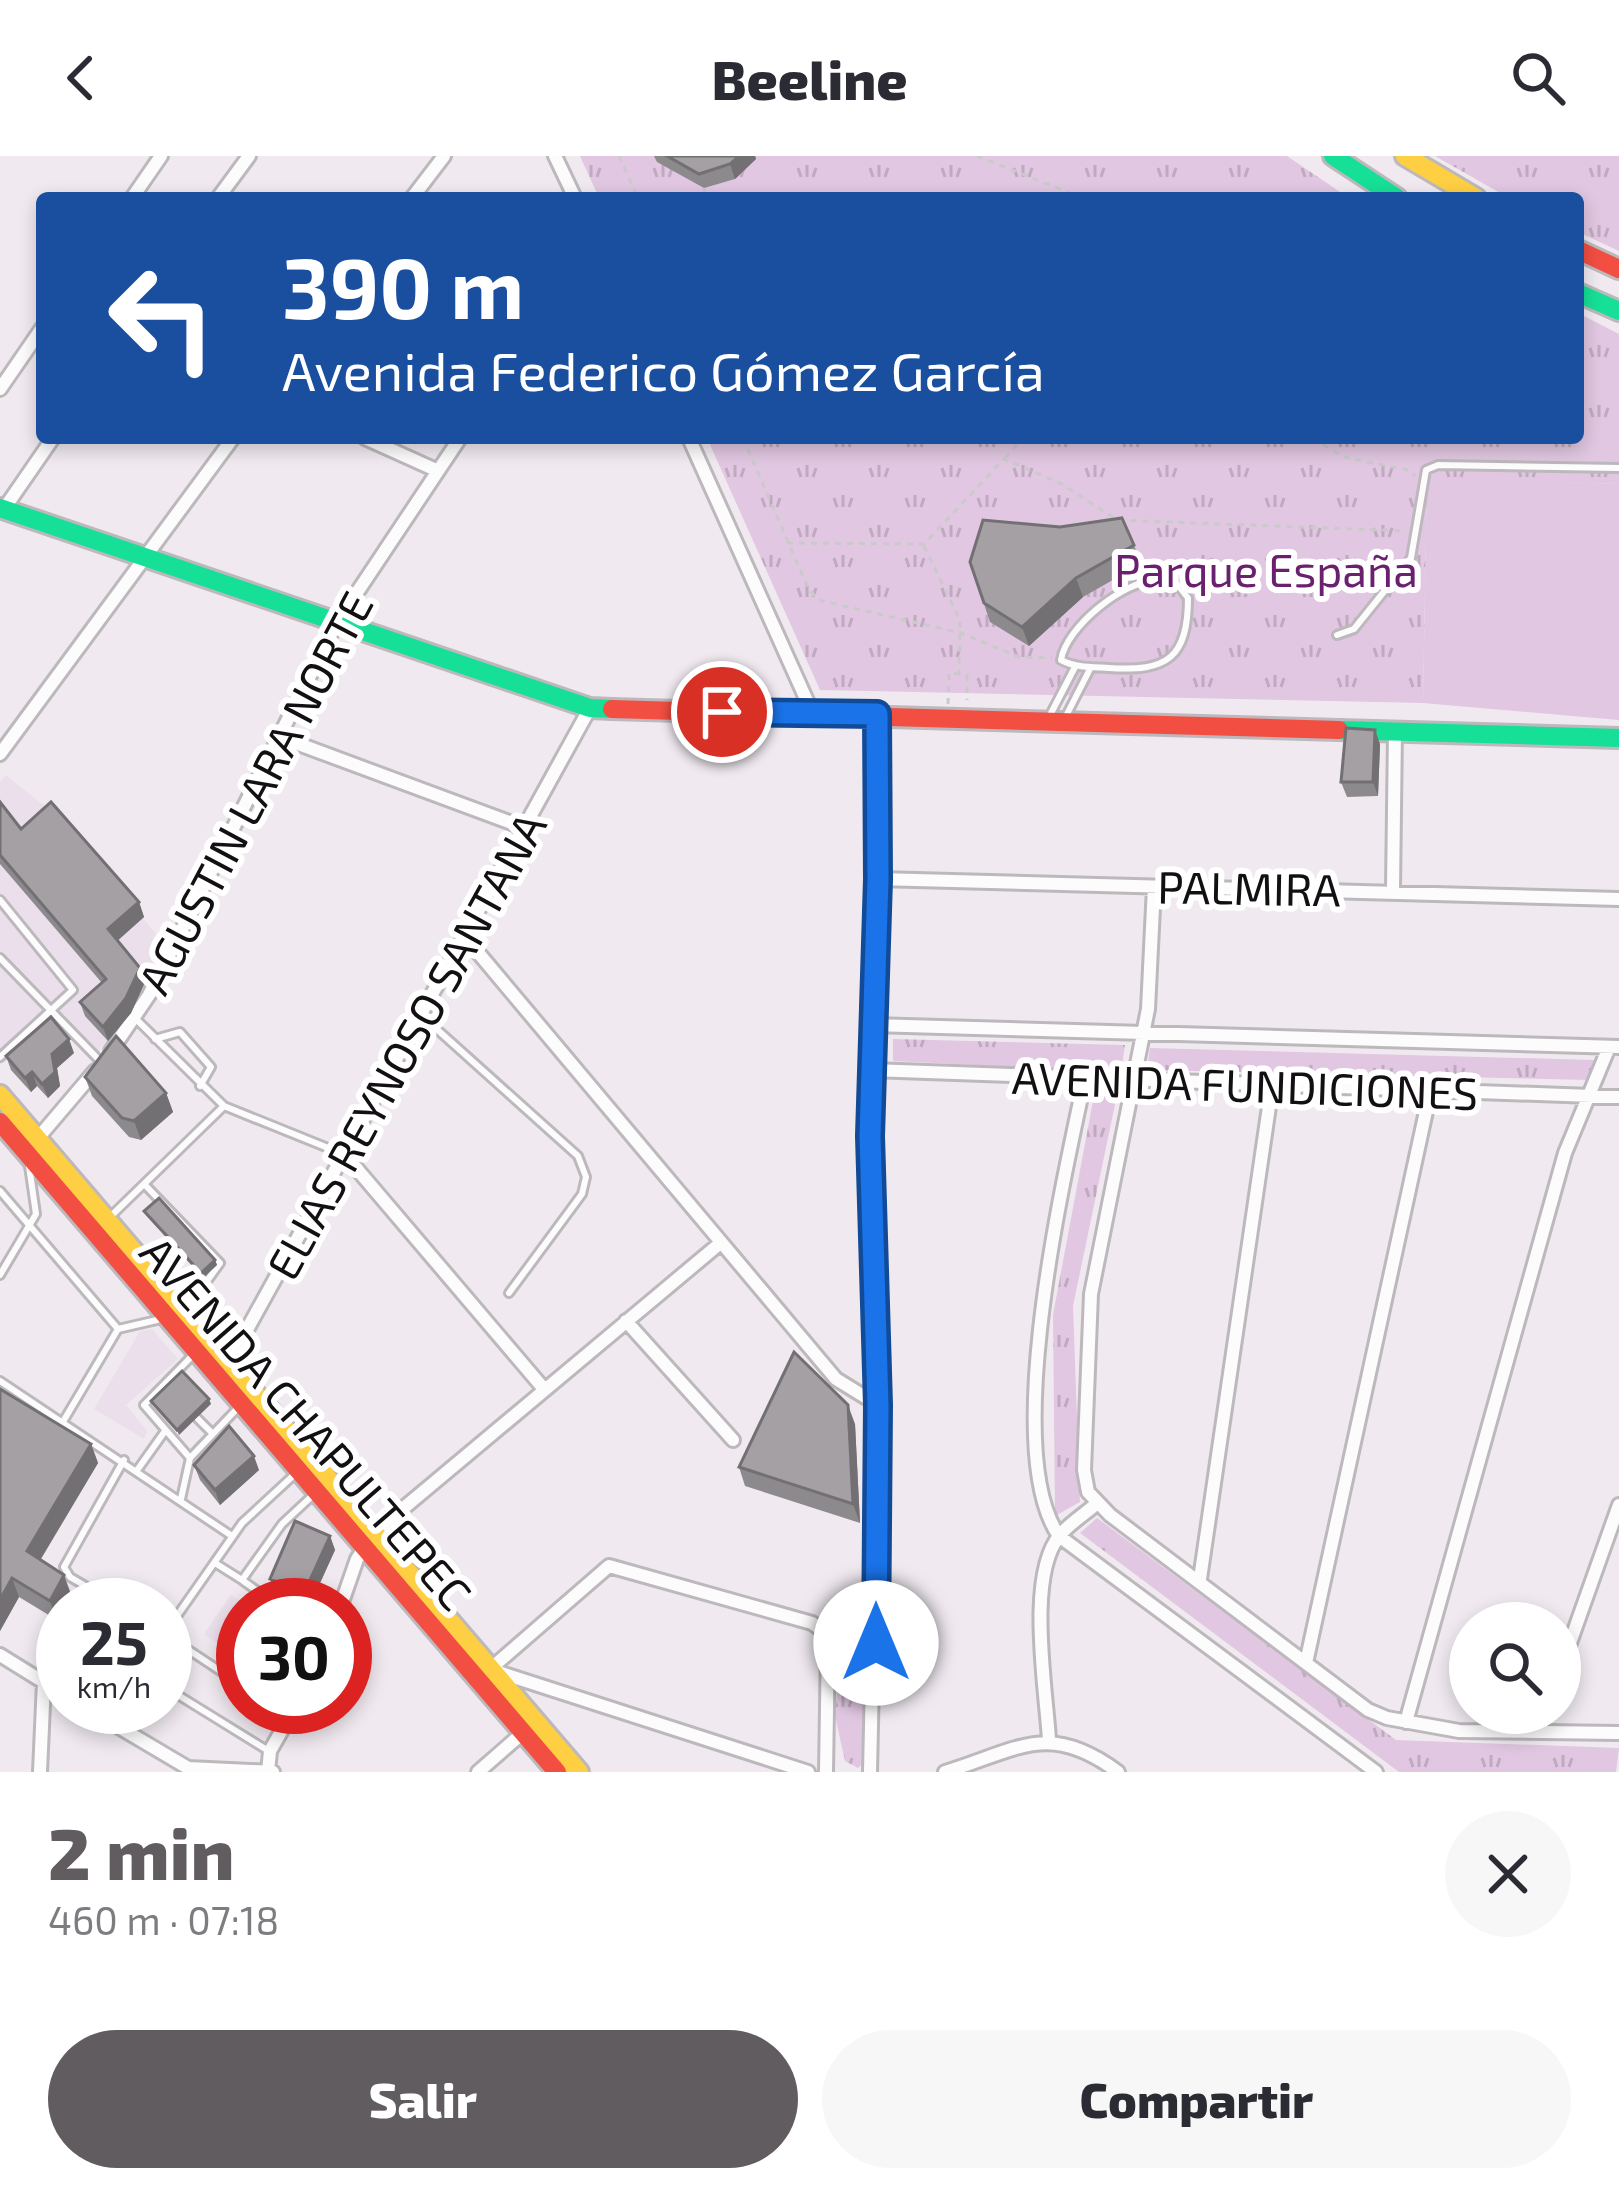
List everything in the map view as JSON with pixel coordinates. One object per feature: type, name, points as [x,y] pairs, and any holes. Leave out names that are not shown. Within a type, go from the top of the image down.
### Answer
[{"type":"main road","points":[[1333,156],[1388,192]]},
{"type":"main road","points":[[1406,156],[1466,192]]},
{"type":"main road","points":[[1584,253],[1619,269]]},
{"type":"main road","points":[[1584,296],[1619,311]]},
{"type":"main road","points":[[2,509],[590,708],[1619,738]]},
{"type":"main road","points":[[0,1095],[32,1145]]},
{"type":"main road","name":"AVENIDA CHAPULTEPEC","points":[[2,1124],[32,1145],[99,1227],[130,1279],[163,1318],[202,1347],[369,1539],[530,1727],[557,1772]]},
{"type":"main road","points":[[99,1227],[185,1311],[202,1347]]},
{"type":"main road","points":[[130,1279],[168,1309],[185,1311]]},
{"type":"main road","points":[[530,1727],[579,1772]]},
{"type":"street","points":[[136,192],[161,156]]},
{"type":"street","points":[[222,192],[249,156]]},
{"type":"street","points":[[417,192],[444,156]]},
{"type":"street","points":[[555,156],[572,192]]},
{"type":"street","points":[[0,389],[36,337]]},
{"type":"street","points":[[2,509],[49,444]]},
{"type":"street","points":[[0,754],[229,444]]},
{"type":"street","points":[[378,444],[436,470]]},
{"type":"street","name":"AGUSTIN LARA NORTE","points":[[32,1145],[135,1018],[336,624],[456,444]]},
{"type":"street","points":[[692,444],[812,712]]},
{"type":"street","name":"ELIAS REYNOSO SANTANA","points":[[224,1372],[590,708]]},
{"type":"street","points":[[870,1772],[878,1405],[872,1070],[877,714]]},
{"type":"street","points":[[1393,889],[1395,731]]},
{"type":"street","points":[[277,736],[525,828]]},
{"type":"street","name":"PALMIRA","points":[[878,879],[1619,898]]},
{"type":"street","points":[[1154,886],[1142,1033],[1091,1294],[1084,1470],[1096,1504],[1368,1710],[1449,1729]]},
{"type":"street","points":[[465,937],[718,1245],[836,1379],[878,1405]]},
{"type":"street","name":"AVENIDA FUNDICIONES","points":[[872,1025],[1614,1047]]},
{"type":"street","points":[[1406,1722],[1564,1153],[1614,1047]]},
{"type":"street","name":"AVENIDA FUNDICIONES","points":[[872,1070],[1619,1097]]},
{"type":"street","points":[[1085,1078],[1052,1236],[1038,1347],[1038,1460],[1047,1518],[1059,1536],[1376,1772]]},
{"type":"street","points":[[1200,1579],[1272,1086]]},
{"type":"street","points":[[1306,1663],[1430,1093]]},
{"type":"street","points":[[345,1155],[544,1389]]},
{"type":"street","points":[[352,1578],[369,1539],[718,1245]]},
{"type":"street","points":[[626,1321],[734,1440]]},
{"type":"street","points":[[1049,1740],[1041,1596],[1046,1562],[1059,1536],[1096,1504]]},
{"type":"street","points":[[1581,1612],[1619,1504]]},
{"type":"street","points":[[484,1675],[609,1566],[790,1617],[826,1633],[826,1772]]},
{"type":"street","points":[[0,1655],[36,1677]]},
{"type":"street","points":[[484,1675],[808,1772]]},
{"type":"street","points":[[478,1772],[530,1727]]},
{"type":"street","points":[[1581,1732],[1619,1733]]},
{"type":"street","points":[[40,1772],[42,1734]]},
{"type":"street","points":[[129,1734],[166,1765],[270,1772],[270,1751],[280,1734]]},
{"type":"street","points":[[945,1772],[1049,1740],[1078,1745],[1118,1772]]},
{"type":"lane","points":[[1337,635],[1354,629],[1403,569],[1426,470],[1438,465],[1605,472],[1619,468]]},
{"type":"lane","points":[[1605,472],[1619,478]]},
{"type":"lane","points":[[1138,582],[1177,584],[1186,593],[1186,635],[1181,648],[1156,666],[1090,667],[1075,667],[1060,658],[1086,623],[1138,582]]},
{"type":"lane","points":[[1057,719],[1075,667]]},
{"type":"lane","points":[[1057,719],[1090,667]]},
{"type":"lane","points":[[0,900],[71,984],[72,994],[0,1057]]},
{"type":"lane","points":[[0,958],[102,1063]]},
{"type":"lane","points":[[422,1015],[578,1156],[586,1177],[582,1194],[509,1293]]},
{"type":"lane","points":[[135,1018],[224,1106],[345,1155]]},
{"type":"lane","points":[[155,1039],[180,1031],[209,1060],[212,1067],[200,1086]]},
{"type":"lane","points":[[99,1227],[224,1106]]},
{"type":"lane","points":[[0,1276],[30,1226],[38,1200],[32,1145]]},
{"type":"lane","points":[[146,1186],[220,1263],[217,1275],[185,1311]]},
{"type":"lane","points":[[0,1191],[118,1329]]},
{"type":"lane","points":[[64,1420],[118,1329],[163,1318]]},
{"type":"lane","points":[[190,1458],[144,1405],[202,1347]]},
{"type":"lane","points":[[0,1381],[232,1536]]},
{"type":"lane","points":[[181,1499],[190,1458],[246,1398]]},
{"type":"lane","points":[[196,1418],[211,1432]]},
{"type":"lane","points":[[138,1469],[165,1431]]},
{"type":"lane","points":[[72,1578],[64,1567],[124,1460]]},
{"type":"lane","points":[[192,1595],[232,1536],[304,1466]]},
{"type":"lane","points":[[243,1578],[282,1524],[322,1486]]},
{"type":"lane","points":[[215,1562],[239,1578]]},
{"type":"lane","points":[[192,1703],[270,1751]]},
{"type":"path","points":[[619,156],[635,192]]},
{"type":"path","points":[[977,156],[1068,192]]},
{"type":"path","points":[[704,188],[705,192]]},
{"type":"path","points":[[746,444],[818,600],[961,633],[1019,657],[1060,658]]},
{"type":"path","points":[[788,543],[924,544],[1018,444]]},
{"type":"path","points":[[1322,444],[1343,457],[1408,470],[1420,481]]},
{"type":"path","points":[[1004,459],[1062,484],[1117,520],[1414,532]]},
{"type":"path","points":[[924,544],[957,610],[961,633],[958,674]]},
{"type":"path","points":[[949,674],[967,675],[957,716],[949,674]]},
{"type":"shaded area","points":[[6,775],[57,816],[166,946],[131,1013],[92,1059],[69,1031],[54,1025],[0,1065],[0,782]]},
{"type":"shaded area","points":[[152,1329],[178,1359],[126,1405],[147,1431],[144,1439],[94,1409],[140,1331]]},
{"type":"shaded area","points":[[216,1617],[216,1642],[204,1634]]},
{"type":"green space","points":[[580,156],[1287,156],[1340,192],[596,192]]},
{"type":"green space","points":[[1435,156],[1619,156],[1619,251],[1584,235],[1584,192],[1498,192]]},
{"type":"green space","name":"Parque España","points":[[1584,316],[1619,334],[1619,484],[1427,478],[1423,703],[820,690],[710,444],[1584,444]]},
{"type":"green space","points":[[1427,477],[1619,484],[1619,720],[1423,703]]},
{"type":"green space","points":[[893,1039],[1125,1045],[1121,1072],[893,1061]]},
{"type":"green space","points":[[1150,1048],[1595,1060],[1590,1080],[1147,1070]]},
{"type":"green space","points":[[1095,1090],[1118,1090],[1073,1306],[1080,1502],[1055,1516],[1053,1315]]},
{"type":"green space","points":[[1097,1518],[1396,1740],[1619,1748],[1616,1772],[1399,1772],[1080,1533]]},
{"type":"green space","points":[[845,1614],[872,1617],[863,1706],[870,1757],[858,1768],[845,1761],[835,1716]]},
{"type":"building","points":[[667,156],[739,156],[730,164],[699,174]]},
{"type":"building","points":[[1122,518],[1134,545],[1076,578],[1022,627],[984,603],[970,562],[983,520],[1060,527]]},
{"type":"building","points":[[1346,728],[1375,730],[1373,782],[1341,782]]},
{"type":"building","points":[[0,802],[21,829],[51,802],[139,902],[108,929],[140,968],[126,998],[103,1027],[80,1002],[106,979],[0,855]]},
{"type":"building","points":[[51,1017],[69,1039],[52,1054],[55,1072],[42,1084],[32,1072],[25,1078],[6,1056]]},
{"type":"building","points":[[116,1036],[166,1093],[134,1121],[122,1118],[85,1077]]},
{"type":"building","points":[[159,1198],[215,1260],[201,1273],[144,1211]]},
{"type":"building","points":[[794,1352],[848,1405],[853,1504],[739,1467]]},
{"type":"building","points":[[182,1371],[209,1399],[177,1430],[151,1401]]},
{"type":"building","points":[[0,1389],[91,1444],[27,1551],[62,1578],[36,1578],[36,1593],[12,1578],[0,1600]]},
{"type":"building","points":[[229,1426],[254,1456],[215,1490],[194,1465]]},
{"type":"building","points":[[295,1521],[330,1536],[311,1578],[270,1578]]},
{"type":"traffic: fast","points":[[1333,156],[1388,192]]},
{"type":"traffic: fast","points":[[1584,296],[1619,311]]},
{"type":"traffic: fast","points":[[0,508],[590,708],[612,709]]},
{"type":"traffic: fast","points":[[1339,730],[1619,738]]},
{"type":"traffic: slow","points":[[1405,156],[1466,192]]},
{"type":"traffic: slow","points":[[0,1095],[579,1772]]},
{"type":"traffic: jam","points":[[1584,253],[1619,269]]},
{"type":"traffic: jam","points":[[612,709],[1339,730]]},
{"type":"traffic: jam","points":[[0,1122],[557,1772]]},
{"type":"route","points":[[722,712],[877,714],[878,879],[870,1136],[878,1405],[876,1643]]}]
